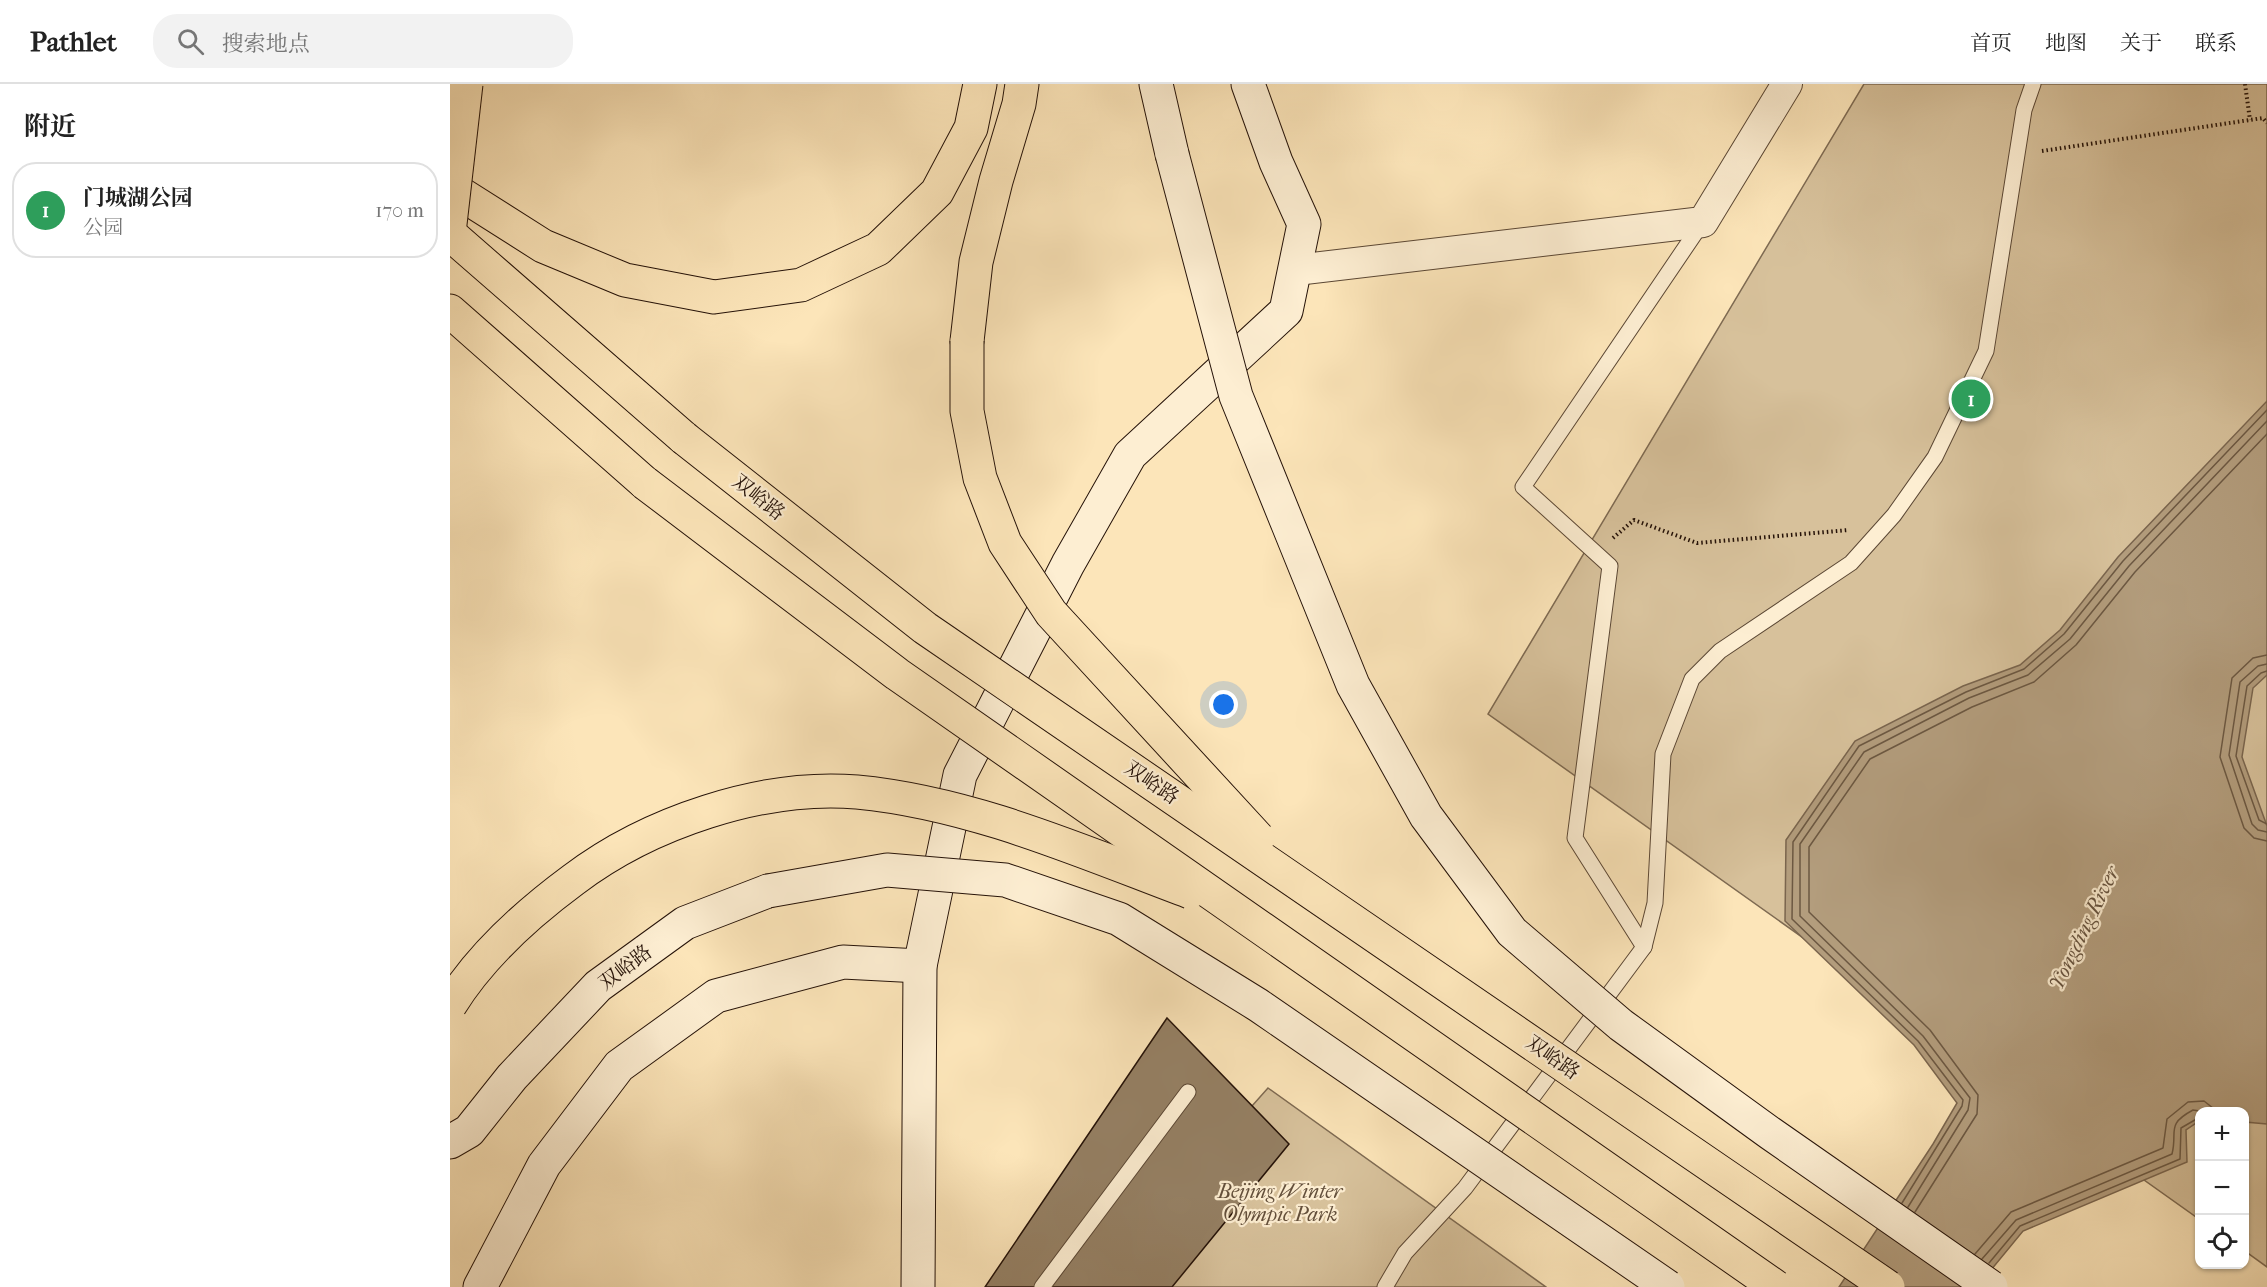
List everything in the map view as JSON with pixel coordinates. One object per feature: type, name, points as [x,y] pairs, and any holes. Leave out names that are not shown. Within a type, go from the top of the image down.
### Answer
[{"type":"highway","points":[[450,224],[466,84]]},
{"type":"highway","points":[[450,188],[543,246],[625,280],[714,297],[801,285],[878,249],[937,192],[971,128],[980,84]]},
{"type":"highway","points":[[1022,84],[1019,104],[996,181],[976,262],[968,341],[967,411],[980,478],[1005,543],[1051,613],[1300,883]]},
{"type":"highway","name":"双峪路","points":[[450,234],[684,438],[925,628],[1888,1287]]},
{"type":"highway","points":[[450,311],[645,483],[897,674],[1239,910],[1776,1287]]},
{"type":"highway","points":[[450,1005],[462,984],[530,912],[605,856],[693,815],[775,795],[856,792],[950,808],[1042,836],[1239,910]]},
{"type":"street","points":[[1156,84],[1172,154],[1236,396],[1353,686],[1426,816],[1512,932],[1621,1025],[1770,1133],[1991,1287]]},
{"type":"street","points":[[918,1287],[920,966],[960,775],[1068,564],[1130,455],[1286,311],[1304,224],[1276,162],[1248,84]]},
{"type":"street","points":[[1296,270],[1703,222],[1787,84]]},
{"type":"street","name":"双峪路","points":[[450,1142],[469,1131],[512,1077],[598,986],[685,923],[768,891],[887,870],[1005,880],[1119,919],[1257,1005],[1668,1287]]},
{"type":"street","points":[[480,1287],[544,1165],[619,1066],[716,996],[843,962],[920,966]]},
{"type":"lane","points":[[1385,1287],[1405,1253],[1466,1188],[1644,947],[1655,903],[1663,754],[1692,679],[1720,651],[1851,563],[1883,528],[1935,457],[1986,351],[2024,110],[2033,84]]},
{"type":"lane","points":[[1644,947],[1575,838],[1610,566],[1523,487],[1703,222]]},
{"type":"lane","points":[[1042,1287],[1188,1092]]},
{"type":"path","points":[[2245,84],[2250,120]]},
{"type":"path","points":[[2017,154],[2263,118],[2267,123]]},
{"type":"path","points":[[1596,552],[1634,520],[1697,543],[1883,528]]},
{"type":"green space","points":[[1864,84],[2267,84],[2267,1267],[2249,1254],[2249,1107],[2195,1107],[2195,1216],[1488,714]]},
{"type":"green space","name":"Beijing Winter Olympic Park","points":[[1268,1088],[1546,1287],[1091,1287]]},
{"type":"water","name":"Yongding River","points":[[2267,401],[2267,675],[2253,688],[2242,757],[2267,826],[2267,1124],[2249,1122],[2249,1107],[2195,1107],[2195,1124],[2186,1130],[2187,1162],[2023,1231],[1977,1287],[1839,1287],[1933,1144],[1957,1103],[1914,1045],[1785,921],[1786,840],[1855,741],[1963,686],[2020,665],[2060,630],[2118,557]]},
{"type":"building","points":[[1167,1018],[1289,1144],[1172,1287],[985,1287]]},
{"type":"place","name":"门城湖公园","points":[[1971,399]]}]
